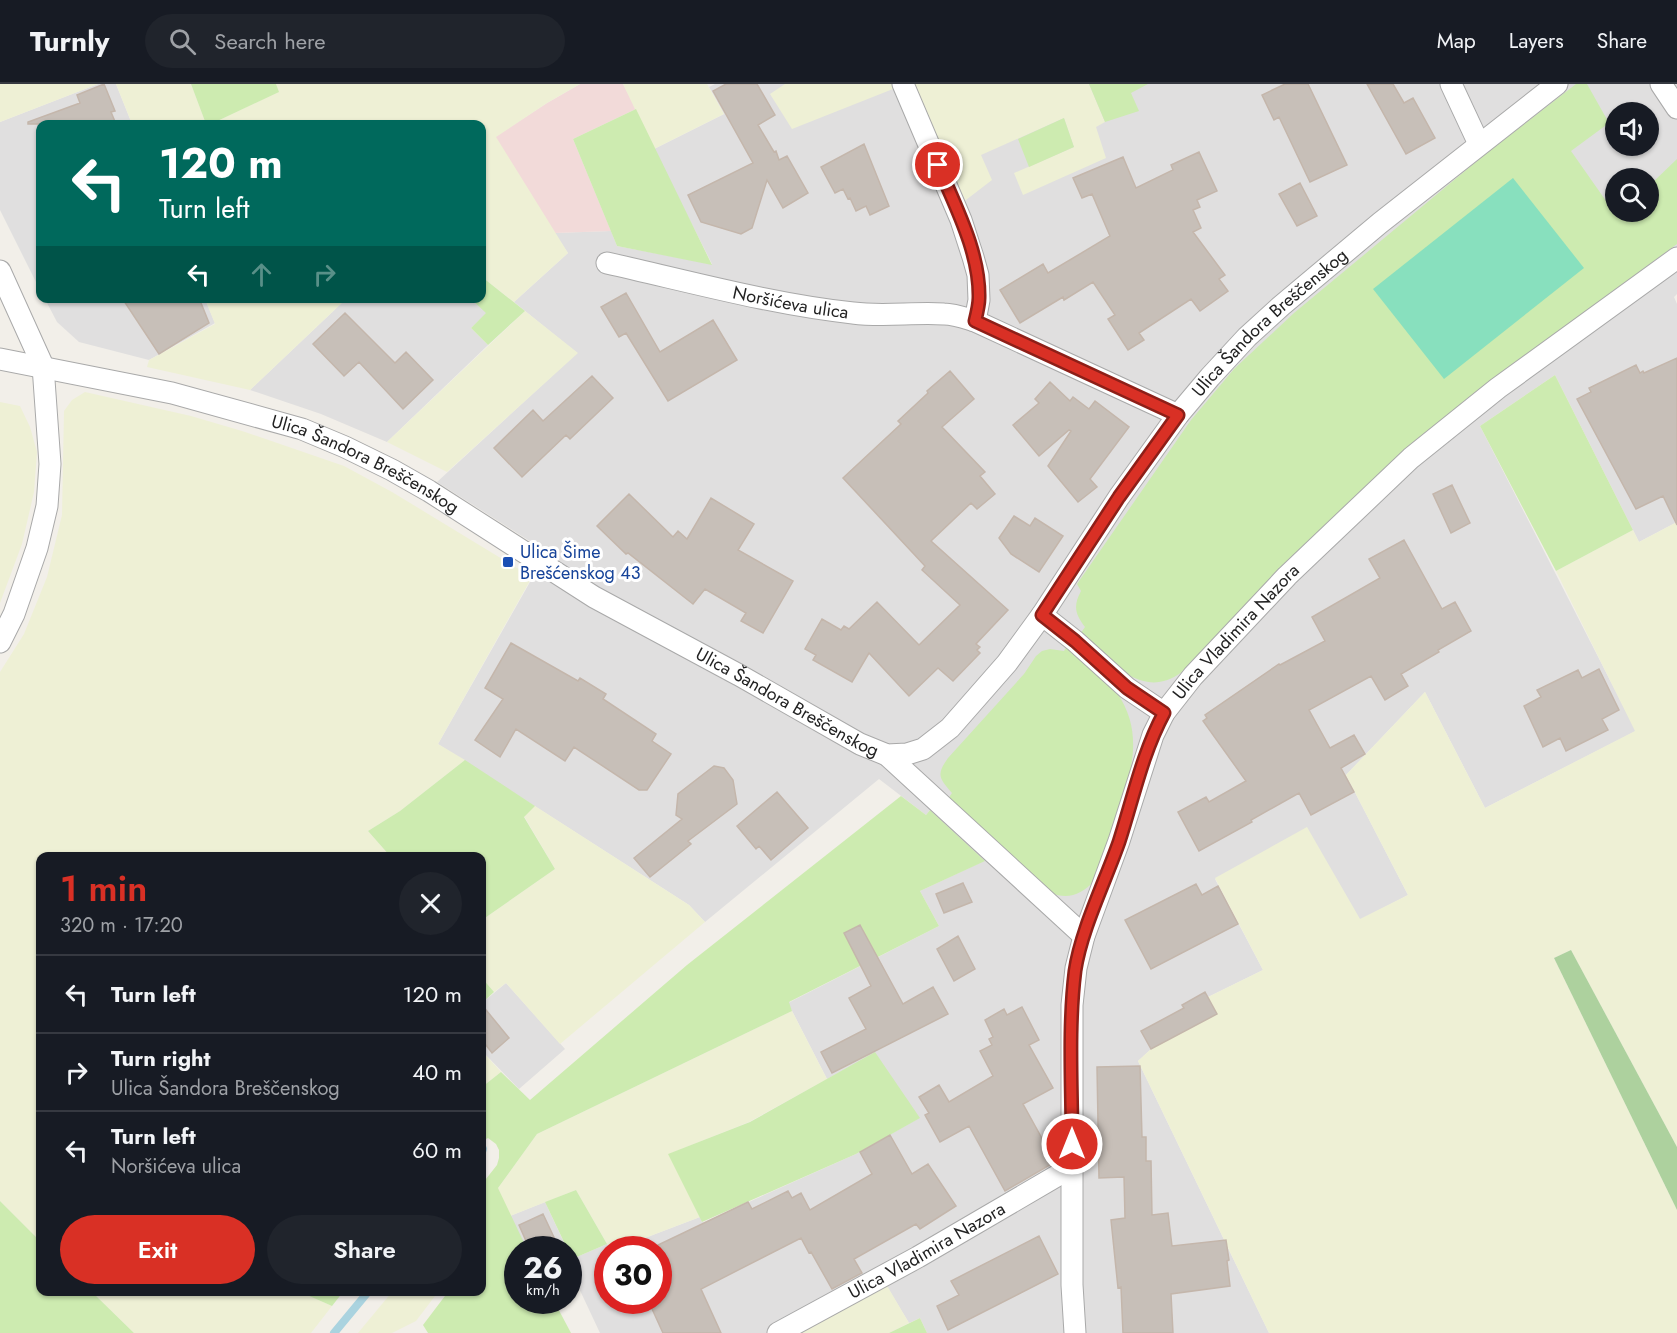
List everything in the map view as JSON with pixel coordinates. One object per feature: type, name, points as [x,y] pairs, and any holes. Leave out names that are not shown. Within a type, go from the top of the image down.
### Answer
[{"type":"street","points":[[903,84],[961,220],[973,257],[978,275],[979,300],[975,321]]},
{"type":"street","points":[[1451,84],[1479,144]]},
{"type":"street","name":"Ulica Šandora Breščenskog","points":[[0,359],[172,393],[302,429],[345,447],[429,491],[594,597],[739,675],[860,744],[887,754],[907,754],[923,749],[950,728],[1001,670],[1042,615],[1119,497],[1178,415],[1225,361],[1281,306],[1479,144],[1557,84]]},
{"type":"street","points":[[1661,84],[1677,108]]},
{"type":"street","name":"Ulica Vladimira Nazora","points":[[1075,1333],[1072,1286],[1071,1005],[1076,968],[1084,936],[1119,841],[1153,735],[1164,713],[1193,676],[1287,576],[1411,458],[1498,388],[1677,258]]},
{"type":"street","name":"Noršićeva ulica","points":[[607,263],[832,310],[892,315],[945,314],[975,321],[1178,415]]},
{"type":"street","points":[[0,271],[43,366],[50,464],[47,506],[37,548],[15,614],[0,642]]},
{"type":"street","points":[[1042,615],[1127,688],[1164,713]]},
{"type":"street","points":[[887,754],[1084,936]]},
{"type":"street","name":"Ulica Vladimira Nazora","points":[[778,1333],[918,1257],[1072,1167]]},
{"type":"shaded area","points":[[98,84],[116,84],[130,120],[36,120],[36,282],[0,210],[0,122]]},
{"type":"shaded area","points":[[580,84],[623,84],[636,109],[573,139],[611,231],[554,233],[495,137]]},
{"type":"shaded area","points":[[715,84],[1677,84],[1677,294],[1674,297],[1677,304],[1677,522],[1639,542],[1555,375],[1480,426],[1636,731],[1485,808],[1425,692],[1346,775],[1408,895],[1360,920],[1215,879],[1263,970],[1208,997],[1138,1061],[1269,1333],[927,1333],[920,1318],[909,1323],[886,1285],[793,1333],[600,1333],[582,1295],[582,1255],[594,1250],[594,1314],[672,1314],[672,1236],[650,1236],[700,1217],[704,1222],[856,1154],[919,1118],[875,1053],[827,1079],[788,1003],[939,926],[920,891],[984,861],[930,810],[926,815],[879,779],[705,922],[689,905],[438,744],[547,552],[437,482],[577,353],[514,302],[568,253],[554,233],[611,231],[617,246],[712,264],[654,149],[724,114],[709,87]]},
{"type":"shaded area","points":[[47,303],[207,303],[215,323],[149,360],[79,342],[57,322]]},
{"type":"shaded area","points":[[342,303],[476,303],[487,313],[471,328],[488,345],[387,442],[321,414],[250,390]]},
{"type":"shaded area","points":[[506,983],[565,1049],[519,1089],[486,1055],[486,1000]]},
{"type":"shaded area","points":[[545,1202],[561,1236],[520,1236],[510,1216]]},
{"type":"green space","points":[[0,84],[98,84],[0,122]]},
{"type":"green space","points":[[116,84],[191,84],[204,120],[130,120]]},
{"type":"green space","points":[[191,84],[276,84],[279,92],[220,120],[204,120]]},
{"type":"green space","points":[[276,84],[580,84],[496,137],[568,253],[514,302],[486,280],[486,120],[219,120],[278,92]]},
{"type":"green space","points":[[623,84],[707,84],[724,114],[654,149]]},
{"type":"green space","points":[[785,84],[896,84],[898,87],[792,129],[770,94]]},
{"type":"green space","points":[[911,84],[1089,84],[1105,122],[1096,127],[1106,158],[1023,195],[1014,173],[1074,147],[1064,118],[981,155],[992,180],[962,203]]},
{"type":"green space","points":[[1089,84],[1148,84],[1131,93],[1139,111],[1105,122]]},
{"type":"green space","points":[[1576,84],[1587,84],[1605,116],[1605,126],[1571,151],[1605,199],[1605,222],[1659,222],[1659,176],[1677,159],[1677,244],[1489,383],[1405,451],[1247,603],[1182,672],[1167,680],[1153,682],[1140,680],[1127,674],[1080,634],[1085,627],[1076,610],[1081,591],[1077,584],[1191,420],[1234,369],[1294,313],[1483,156]]},
{"type":"green space","points":[[636,109],[712,265],[617,246],[573,139]]},
{"type":"green space","points":[[1064,118],[1074,147],[1029,167],[1018,139]]},
{"type":"green space","points":[[1513,178],[1584,268],[1444,379],[1373,289]]},
{"type":"green space","points":[[486,280],[525,311],[488,345],[471,328],[486,313],[475,303],[486,303]]},
{"type":"green space","points":[[207,303],[342,303],[250,390],[147,367],[149,360],[215,324]]},
{"type":"green space","points":[[525,311],[578,353],[447,472],[387,442]]},
{"type":"green space","points":[[1555,375],[1633,530],[1556,571],[1480,426]]},
{"type":"green space","points":[[85,392],[191,416],[344,466],[392,492],[532,577],[438,744],[465,760],[400,811],[368,831],[386,852],[36,852],[36,1237],[0,1201],[0,672],[24,634],[47,577],[62,515],[64,411],[72,400]]},
{"type":"green space","points":[[0,402],[20,406],[30,427],[37,452],[34,492],[22,544],[0,603]]},
{"type":"green space","points":[[1677,522],[1677,1147],[1571,950],[1554,958],[1677,1210],[1677,1333],[1269,1333],[1138,1061],[1151,1049],[1216,1014],[1208,997],[1263,970],[1215,878],[1307,827],[1360,919],[1408,895],[1346,775],[1425,692],[1485,808],[1635,731],[1556,571],[1633,530],[1639,542]]},
{"type":"green space","points":[[1067,646],[1100,674],[1117,693],[1126,708],[1133,739],[1131,770],[1127,785],[1094,881],[1085,889],[1070,896],[1053,894],[948,799],[952,793],[941,776],[948,758],[1024,674],[1036,656],[1050,649],[1064,651]]},
{"type":"green space","points":[[465,760],[535,806],[524,817],[555,869],[486,917],[486,852],[386,852],[368,831],[400,811]]},
{"type":"green space","points":[[901,796],[926,815],[930,810],[985,861],[920,891],[939,926],[789,1002],[792,1011],[537,1134],[498,1188],[521,1236],[504,1236],[504,1314],[561,1314],[571,1333],[428,1333],[423,1325],[445,1296],[486,1296],[486,1179],[497,1165],[499,1150],[496,1144],[486,1139],[486,1084],[501,1072],[530,1100],[687,965]]},
{"type":"green space","points":[[535,806],[689,905],[705,922],[560,1044],[506,983],[494,992],[486,983],[486,917],[555,869],[524,816]]},
{"type":"green space","points":[[1571,950],[1677,1147],[1677,1210],[1554,958]]},
{"type":"green space","points":[[486,983],[494,992],[486,999]]},
{"type":"green space","points":[[792,1011],[827,1079],[749,1122],[669,1154],[700,1217],[650,1236],[603,1236],[576,1190],[510,1216],[498,1188],[537,1134]]},
{"type":"green space","points":[[875,1052],[920,1118],[856,1154],[702,1222],[668,1154],[750,1122]]},
{"type":"green space","points":[[486,1055],[501,1072],[486,1084]]},
{"type":"green space","points":[[576,1190],[602,1236],[594,1236],[594,1250],[582,1255],[582,1236],[561,1236],[545,1202]]},
{"type":"green space","points":[[0,1201],[36,1237],[36,1296],[96,1296],[134,1333],[0,1333]]},
{"type":"green space","points":[[886,1284],[909,1323],[889,1333],[793,1333]]},
{"type":"green space","points":[[96,1296],[309,1296],[332,1306],[311,1333],[134,1333]]},
{"type":"green space","points":[[309,1296],[340,1296],[332,1306]]},
{"type":"green space","points":[[389,1296],[435,1296],[416,1321],[392,1333],[358,1333]]},
{"type":"green space","points":[[920,1318],[927,1333],[889,1333]]},
{"type":"building","points":[[104,84],[115,111],[111,112],[114,120],[36,120],[36,124],[28,124],[28,122],[80,103],[77,95]]},
{"type":"building","points":[[726,84],[757,84],[775,115],[758,125],[774,152],[776,151],[779,160],[787,156],[808,193],[783,208],[767,180],[752,228],[741,234],[701,222],[688,195],[753,163],[713,91]]},
{"type":"building","points":[[1285,84],[1308,84],[1347,165],[1310,182],[1279,117],[1274,120],[1262,95]]},
{"type":"building","points":[[1367,84],[1393,84],[1404,103],[1413,98],[1435,138],[1406,154]]},
{"type":"building","points":[[864,144],[889,206],[870,215],[866,206],[856,211],[843,189],[835,193],[821,167]]},
{"type":"building","points":[[1199,152],[1217,191],[1197,200],[1200,207],[1193,210],[1201,228],[1193,232],[1225,275],[1219,279],[1228,291],[1200,311],[1191,299],[1139,333],[1144,340],[1128,350],[1108,319],[1115,315],[1093,282],[1020,323],[1000,290],[1043,264],[1048,273],[1110,236],[1092,194],[1082,198],[1073,178],[1123,157],[1136,188],[1173,170],[1171,165]]},
{"type":"building","points":[[1300,183],[1317,216],[1297,226],[1279,194]]},
{"type":"building","points":[[626,293],[660,352],[713,320],[737,360],[668,401],[626,333],[619,337],[601,307]]},
{"type":"building","points":[[125,303],[201,303],[209,323],[159,354]]},
{"type":"building","points":[[345,313],[395,363],[406,352],[433,380],[403,409],[359,362],[344,376],[313,344]]},
{"type":"building","points":[[1677,358],[1677,525],[1663,496],[1636,509],[1577,399],[1591,392],[1589,388],[1636,365],[1640,373],[1643,371],[1644,373]]},
{"type":"building","points":[[950,371],[974,399],[942,427],[985,472],[980,476],[995,494],[977,509],[971,503],[931,541],[1008,610],[976,644],[980,647],[977,650],[980,653],[953,681],[938,668],[909,696],[869,653],[852,682],[813,660],[816,655],[805,649],[822,619],[841,630],[844,626],[849,629],[877,602],[919,645],[960,605],[922,570],[925,566],[843,478],[901,424],[898,421]]},
{"type":"building","points":[[592,376],[613,398],[570,439],[566,435],[522,477],[494,448],[533,410],[543,421]]},
{"type":"building","points":[[1050,382],[1070,401],[1073,397],[1089,409],[1095,401],[1129,427],[1090,479],[1097,487],[1078,502],[1048,466],[1071,431],[1069,430],[1039,456],[1013,425],[1039,403],[1035,399]]},
{"type":"building","points":[[1452,485],[1470,523],[1451,533],[1433,494]]},
{"type":"building","points":[[629,494],[673,537],[678,531],[687,539],[711,498],[754,524],[738,550],[793,581],[763,633],[741,621],[746,613],[705,589],[693,604],[628,553],[626,554],[597,526]]},
{"type":"building","points":[[1014,516],[1030,526],[1035,518],[1063,536],[1039,572],[1011,554],[999,538]]},
{"type":"building","points":[[1404,540],[1442,609],[1455,602],[1471,631],[1401,674],[1408,686],[1385,700],[1371,676],[1309,710],[1330,748],[1354,735],[1365,754],[1341,768],[1354,792],[1311,815],[1299,793],[1199,851],[1178,812],[1206,797],[1209,802],[1246,781],[1203,721],[1207,718],[1205,715],[1279,664],[1325,641],[1312,617],[1380,578],[1369,559]]},
{"type":"building","points":[[511,643],[606,694],[603,699],[656,734],[652,741],[671,754],[647,790],[639,790],[574,747],[565,761],[516,729],[500,757],[475,740],[503,699],[485,688]]},
{"type":"building","points":[[1599,669],[1619,710],[1602,719],[1608,730],[1566,751],[1560,738],[1543,747],[1524,706],[1541,697],[1537,690],[1578,670],[1582,678]]},
{"type":"building","points":[[714,766],[724,768],[733,780],[737,804],[688,841],[691,844],[650,877],[634,858],[682,819],[676,815],[678,794]]},
{"type":"building","points":[[777,792],[808,828],[771,860],[759,846],[756,849],[737,826]]},
{"type":"building","points":[[963,883],[972,902],[944,913],[936,894]]},
{"type":"building","points":[[1196,884],[1202,895],[1218,886],[1238,924],[1151,969],[1125,920]]},
{"type":"building","points":[[860,925],[903,1004],[933,987],[948,1014],[832,1073],[821,1052],[866,1029],[849,998],[871,986],[844,933]]},
{"type":"building","points":[[958,936],[975,969],[954,981],[937,949]]},
{"type":"building","points":[[1205,992],[1217,1014],[1151,1049],[1141,1031],[1184,1008],[1182,1005]]},
{"type":"building","points":[[1022,1007],[1039,1040],[1029,1045],[1053,1088],[1023,1104],[1055,1162],[1005,1191],[969,1126],[940,1142],[925,1115],[929,1113],[919,1097],[939,1085],[949,1102],[993,1076],[980,1051],[992,1045],[989,1039],[993,1037],[985,1020],[1004,1009],[1007,1015]]},
{"type":"building","points":[[486,1010],[509,1038],[492,1053],[486,1045]]},
{"type":"building","points":[[1140,1066],[1142,1137],[1146,1137],[1146,1161],[1151,1161],[1152,1215],[1168,1213],[1172,1246],[1226,1240],[1229,1260],[1227,1261],[1230,1286],[1171,1294],[1173,1333],[1123,1333],[1121,1287],[1118,1288],[1111,1220],[1125,1218],[1124,1177],[1099,1178],[1097,1067]]},
{"type":"building","points":[[890,1135],[912,1174],[928,1164],[956,1206],[920,1229],[916,1224],[854,1259],[862,1273],[832,1289],[801,1238],[701,1289],[721,1333],[663,1333],[654,1314],[672,1314],[672,1238],[748,1202],[752,1209],[788,1191],[792,1198],[801,1193],[810,1210],[872,1174],[860,1152]]},
{"type":"building","points":[[543,1214],[553,1236],[524,1236],[519,1225]]},
{"type":"building","points":[[1039,1236],[1058,1274],[948,1330],[937,1306],[959,1295],[951,1281]]},
{"type":"waterway","points":[[334,1333],[365,1296]]},
{"type":"place","name":"Ulica Šime Brešćenskog 43","points":[[508,562]]},
{"type":"route","points":[[938,165],[961,220],[978,275],[979,300],[975,321],[1178,415],[1119,497],[1042,615],[1127,688],[1164,713],[1153,735],[1104,885],[1084,936],[1076,968],[1071,1005],[1072,1144]]}]
